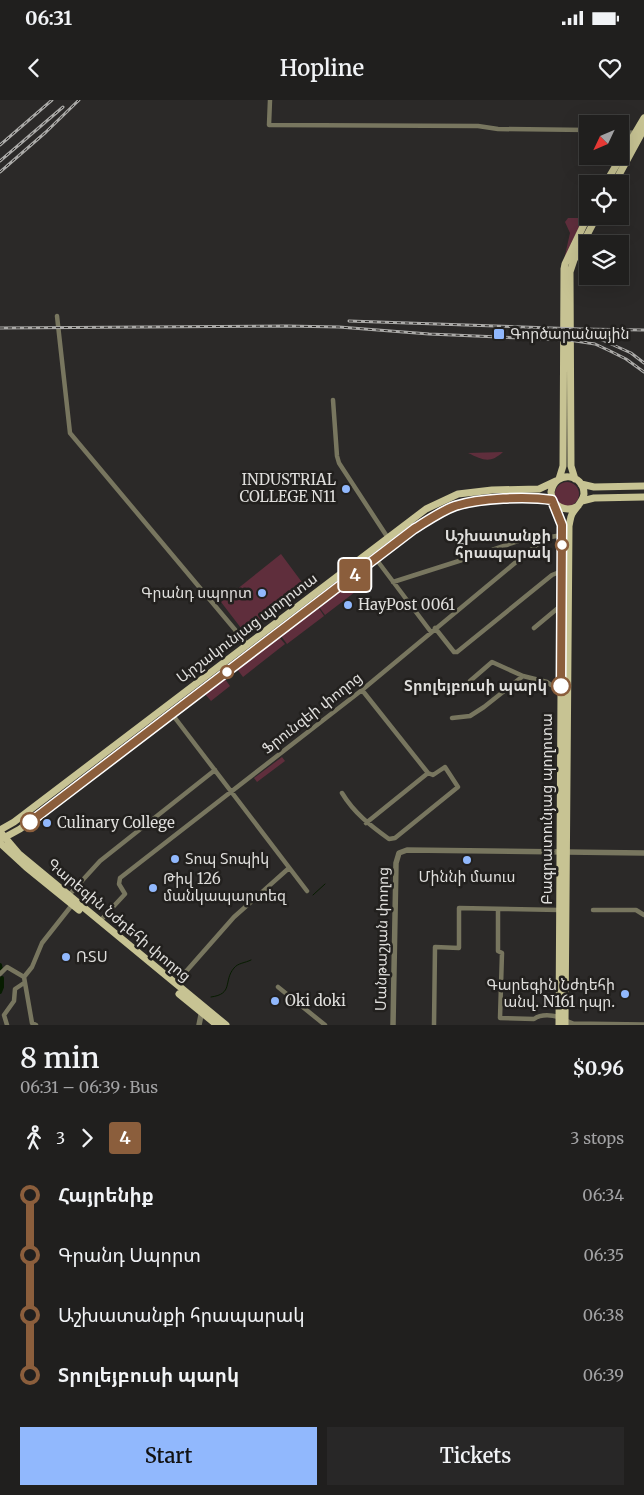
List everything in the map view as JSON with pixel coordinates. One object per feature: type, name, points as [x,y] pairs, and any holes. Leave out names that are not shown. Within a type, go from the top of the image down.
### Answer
[{"type":"main road","points":[[619,175],[641,132],[644,118]]},
{"type":"main road","points":[[611,175],[641,132]]},
{"type":"main road","points":[[584,225],[564,269],[563,466],[551,492],[554,502],[563,509],[574,508],[580,503],[594,498],[644,497]]},
{"type":"main road","points":[[575,479],[571,466],[570,272],[574,260],[592,225]]},
{"type":"main road","points":[[558,480],[567,477],[575,479],[581,484],[594,487],[644,486]]},
{"type":"main road","name":"Արշակունյաց պողոտա","points":[[1,837],[14,822],[420,512],[453,496],[469,492],[542,488],[558,480]]},
{"type":"main road","points":[[580,503],[584,492],[581,484]]},
{"type":"main road","points":[[453,496],[452,501],[456,506]]},
{"type":"main road","name":"Արշակունյաց պողոտա","points":[[1,837],[20,829],[425,522],[456,506],[490,500],[534,498],[554,502]]},
{"type":"main road","name":"Բագրատունյաց պողոտա","points":[[554,502],[562,525],[561,686],[564,852],[560,910],[562,1022]]},
{"type":"main road","name":"Բագրատունյաց պողոտա","points":[[562,1022],[569,526],[572,515],[580,503]]},
{"type":"main road","points":[[388,538],[393,546]]},
{"type":"main road","points":[[247,644],[253,652]]},
{"type":"main road","points":[[100,756],[100,763],[107,763]]},
{"type":"main road","points":[[90,765],[95,767],[95,772]]},
{"type":"main road","name":"Գարեգին Նժդեհի փողոց","points":[[1,837],[18,854],[175,984],[217,1025]]},
{"type":"main road","name":"Գարեգին Նժդեհի փողոց","points":[[1,837],[22,864],[202,1009],[226,1025]]},
{"type":"street","points":[[270,100],[269,125],[478,126],[498,129],[579,130]]},
{"type":"street","points":[[57,316],[70,433],[247,644]]},
{"type":"street","points":[[333,400],[339,463],[388,538]]},
{"type":"street","name":"Ֆրունզեի փողոց","points":[[100,922],[125,894],[119,884],[120,878],[362,690],[545,538],[562,535]]},
{"type":"street","points":[[393,582],[533,536],[545,538]]},
{"type":"street","points":[[376,559],[433,630],[454,652],[457,652],[552,575],[562,572]]},
{"type":"street","points":[[534,628],[558,608],[562,609]]},
{"type":"street","points":[[470,681],[492,662],[523,676],[547,682],[551,685],[561,686]]},
{"type":"street","points":[[452,718],[470,716],[523,676]]},
{"type":"street","points":[[342,793],[353,810],[366,823],[389,840],[394,838],[458,786],[444,767],[433,775],[428,773],[362,690]]},
{"type":"street","points":[[172,714],[307,891]]},
{"type":"street","points":[[69,896],[100,861],[215,770]]},
{"type":"street","points":[[366,823],[428,773]]},
{"type":"street","name":"Մանթաշյան փողոց","points":[[393,1025],[396,863],[399,853],[407,850],[564,852]]},
{"type":"street","points":[[564,852],[644,853]]},
{"type":"street","points":[[175,984],[234,917],[289,868]]},
{"type":"street","points":[[36,1025],[32,1022],[24,976],[32,966],[42,943],[72,905]]},
{"type":"street","points":[[434,1025],[435,947],[459,948],[459,908],[560,910]]},
{"type":"street","points":[[498,909],[498,951],[502,953],[500,1018],[534,1019],[538,1016],[553,1015],[562,1022],[573,1024],[644,1025]]},
{"type":"street","points":[[593,910],[636,910],[644,915]]},
{"type":"street","points":[[0,974],[7,967],[24,976]]},
{"type":"street","points":[[7,1025],[4,1014],[14,1001],[15,989],[24,983]]},
{"type":"street","points":[[278,987],[325,1025]]},
{"type":"street","points":[[199,1025],[202,1009]]},
{"type":"shaded area","points":[[568,218],[579,218],[580,225],[564,260],[570,233],[565,222]]},
{"type":"shaded area","points":[[503,452],[494,458],[486,460],[468,453]]},
{"type":"shaded area","points":[[567,482],[575,486],[579,494],[575,502],[567,506],[559,502],[555,494],[559,486]]},
{"type":"shaded area","name":"Գրանդ սպորտ","points":[[281,554],[304,585],[244,632],[221,602]]},
{"type":"shaded area","points":[[365,571],[372,579],[325,615],[319,607]]},
{"type":"shaded area","points":[[318,607],[324,616],[287,644],[281,636]]},
{"type":"shaded area","points":[[279,637],[285,644],[243,677],[237,669]]},
{"type":"shaded area","points":[[225,679],[230,686],[211,701],[205,694]]},
{"type":"shaded area","points":[[282,757],[285,761],[257,782],[254,778]]},
{"type":"waterway","points":[[313,895],[325,884]]},
{"type":"waterway","points":[[211,997],[223,993],[236,966],[251,960]]},
{"type":"waterway","points":[[0,965],[1,970]]},
{"type":"waterway","points":[[0,992],[2,978]]},
{"type":"railway","points":[[0,145],[52,100]]},
{"type":"railway","points":[[0,172],[79,100]]},
{"type":"railway","points":[[0,161],[63,107]]},
{"type":"railway","points":[[349,321],[644,330]]},
{"type":"railway","points":[[0,328],[339,327],[429,334],[569,340],[595,344],[626,359],[644,372]]},
{"type":"railway","points":[[600,339],[631,353],[644,363]]},
{"type":"bus line","name":"4","points":[[30,822],[414,529],[456,506],[490,500],[534,498],[552,500],[555,504],[562,525],[561,686]]},
{"type":"place","name":"Գործարանային","points":[[499,334]]},
{"type":"place","name":"INDUSTRIAL COLLEGE N11","points":[[346,489]]},
{"type":"place","name":"Աշխատանքի հրապարակ","points":[[562,545]]},
{"type":"place","name":"Գրանդ սպորտ","points":[[262,593]]},
{"type":"place","name":"HayPost 0061","points":[[348,605]]},
{"type":"place","name":"Տրոլեյբուսի պարկ","points":[[561,686]]},
{"type":"place","name":"Culinary College","points":[[47,823]]},
{"type":"place","name":"Տոպ Տոպիկ","points":[[175,859]]},
{"type":"place","name":"Միննի մաուս","points":[[467,860]]},
{"type":"place","name":"Թիվ 126 մանկապարտեզ","points":[[153,888]]},
{"type":"place","name":"ՌՏՍ","points":[[66,957]]},
{"type":"place","name":"Գարեգին Նժդեհի անվ. N161 դպր.","points":[[625,994]]},
{"type":"place","name":"Oki doki","points":[[275,1001]]}]
